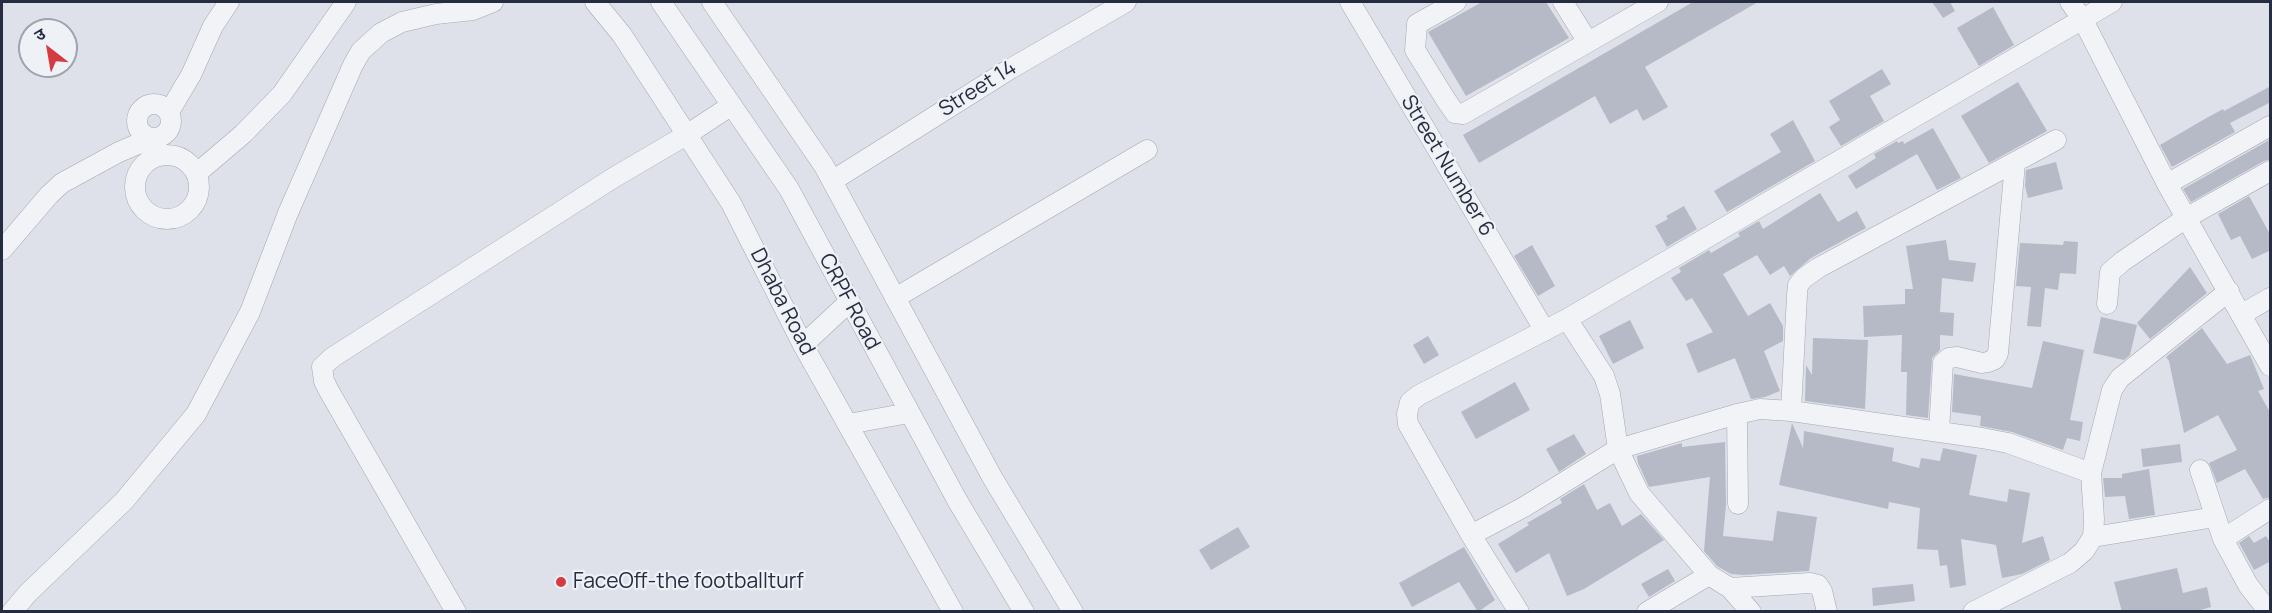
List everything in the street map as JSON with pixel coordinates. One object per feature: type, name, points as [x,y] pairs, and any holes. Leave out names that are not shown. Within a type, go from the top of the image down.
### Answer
[{"type":"street","points":[[169,111],[190,75],[213,26],[229,2]]},
{"type":"street","points":[[196,174],[243,134],[282,94],[346,2]]},
{"type":"street","points":[[12,612],[28,593],[124,501],[196,414],[250,312],[288,213],[361,51],[370,40],[393,26],[436,14],[473,10],[493,2]]},
{"type":"street","name":"Dhaba Road","points":[[595,2],[622,35],[731,203],[803,345],[903,518],[953,612]]},
{"type":"street","name":"CRPF Road","points":[[661,2],[789,189],[957,500],[1024,612]]},
{"type":"street","points":[[712,2],[832,180],[992,477],[1073,612]]},
{"type":"street","name":"Street 14","points":[[832,180],[1010,69],[1126,2]]},
{"type":"street","name":"Street Number 6","points":[[1350,2],[1545,331]]},
{"type":"street","points":[[1456,2],[1417,24],[1415,50],[1425,70],[1455,112],[1463,114],[1658,2]]},
{"type":"street","points":[[1563,2],[1588,42]]},
{"type":"street","points":[[2070,2],[2083,20],[2167,184],[2271,366]]},
{"type":"street","points":[[1519,612],[1471,535],[1408,424],[1407,414],[1410,402],[1419,395],[1567,319],[2112,2]]},
{"type":"street","points":[[2,250],[62,183],[118,152],[152,138],[163,137],[172,123],[169,111],[165,107],[154,104],[148,105],[139,112],[136,123],[141,134],[152,138]]},
{"type":"street","points":[[456,612],[329,392],[324,381],[322,367],[343,351],[732,105]]},
{"type":"street","points":[[2167,184],[2271,126]]},
{"type":"street","points":[[1791,411],[1797,295],[1798,285],[1804,278],[1818,268],[2056,140]]},
{"type":"street","points":[[895,297],[1147,150]]},
{"type":"street","points":[[1940,431],[1943,363],[1948,358],[1957,357],[1982,363],[1988,362],[1995,359],[1998,353],[2015,163]]},
{"type":"street","points":[[2107,304],[2110,272],[2186,218],[2271,171]]},
{"type":"street","points":[[1973,612],[2070,564],[2084,551],[2093,537],[2091,472],[2112,390],[2120,378],[2229,291]]},
{"type":"street","points":[[2242,314],[2271,298]]},
{"type":"street","points":[[803,345],[849,302]]},
{"type":"street","points":[[1567,319],[1604,376],[1610,394],[1618,449],[1639,493],[1709,575],[1730,588],[1751,612]]},
{"type":"street","points":[[1471,535],[1524,507],[1618,449],[1760,409],[1940,431],[2008,444],[2091,472]]},
{"type":"street","points":[[848,424],[909,413]]},
{"type":"street","points":[[1737,414],[1737,504]]},
{"type":"street","points":[[2200,470],[2223,539],[2248,585],[2269,612]]},
{"type":"street","points":[[2223,539],[2271,509]]},
{"type":"street","points":[[2093,537],[2215,517]]},
{"type":"street","points":[[1647,612],[1709,575]]},
{"type":"street","points":[[1730,588],[1810,583],[1818,585],[1822,591],[1827,612]]},
{"type":"building","points":[[1482,2],[1546,2],[1569,38],[1466,96],[1428,32]]},
{"type":"building","points":[[1693,2],[1758,2],[1645,67],[1668,107],[1643,121],[1637,109],[1610,124],[1595,96],[1479,163],[1463,135]]},
{"type":"building","points":[[1932,2],[1950,2],[1955,11],[1943,18]]},
{"type":"building","points":[[1993,7],[2014,45],[1979,66],[1957,28]]},
{"type":"building","points":[[1882,69],[1891,84],[1870,96],[1884,121],[1841,146],[1829,127],[1840,120],[1829,101]]},
{"type":"building","points":[[2018,82],[2047,131],[1989,163],[1961,116]]},
{"type":"building","points":[[2271,86],[2271,102],[2230,123],[2235,132],[2172,167],[2160,145],[2223,109],[2224,111]]},
{"type":"building","points":[[1793,120],[1815,161],[1727,212],[1714,191],[1781,152],[1770,134]]},
{"type":"building","points":[[1933,128],[1961,178],[1937,190],[1917,154],[1856,189],[1848,176],[1876,158],[1874,154],[1897,141],[1898,143],[1903,141],[1904,144]]},
{"type":"building","points":[[2271,139],[2271,159],[2191,202],[2183,189]]},
{"type":"building","points":[[2056,162],[2063,189],[2028,198],[2025,186],[2026,170]]},
{"type":"building","points":[[1820,193],[1838,222],[1857,211],[1866,228],[1811,258],[1790,276],[1784,266],[1770,275],[1757,255],[1723,274],[1748,316],[1770,303],[1783,326],[1783,341],[1764,351],[1780,391],[1751,399],[1735,358],[1698,373],[1686,344],[1713,332],[1692,298],[1686,301],[1671,278],[1681,272],[1679,268],[1709,250],[1711,253],[1740,236],[1738,233],[1759,221],[1763,229]]},
{"type":"building","points":[[2249,196],[2271,236],[2271,250],[2252,259],[2240,236],[2231,240],[2218,214]]},
{"type":"building","points":[[1684,206],[1697,229],[1667,247],[1655,226],[1668,219],[1666,216]]},
{"type":"building","points":[[1946,240],[1949,260],[1976,263],[1973,282],[1942,278],[1940,312],[1954,313],[1953,336],[1940,335],[1940,350],[1932,358],[1928,418],[1906,415],[1907,372],[1901,372],[1902,335],[1864,337],[1863,306],[1905,304],[1905,289],[1913,289],[1906,246]]},
{"type":"building","points":[[2064,241],[2078,242],[2076,274],[2060,273],[2058,290],[2045,288],[2041,327],[2027,326],[2031,287],[2016,286],[2020,243],[2063,245]]},
{"type":"building","points":[[1532,245],[1555,286],[1538,296],[1514,256]]},
{"type":"building","points":[[2190,267],[2207,293],[2150,339],[2137,323]]},
{"type":"building","points":[[2101,317],[2137,325],[2130,355],[2124,360],[2093,353]]},
{"type":"building","points":[[1630,320],[1644,348],[1613,364],[1599,336]]},
{"type":"building","points":[[2202,328],[2227,364],[2250,355],[2264,389],[2258,391],[2271,414],[2271,497],[2263,499],[2245,469],[2217,483],[2209,463],[2237,450],[2218,415],[2184,433],[2169,361],[2166,357]]},
{"type":"building","points":[[1428,336],[1439,355],[1424,364],[1413,345]]},
{"type":"building","points":[[1813,338],[1868,340],[1865,409],[1805,401],[1806,365],[1812,375]]},
{"type":"building","points":[[2043,341],[2084,350],[2070,420],[2083,422],[2080,441],[2067,438],[2063,450],[2012,432],[1980,426],[1981,416],[1952,412],[1954,374],[2032,388]]},
{"type":"building","points":[[1515,382],[1530,410],[1476,439],[1461,412]]},
{"type":"building","points":[[1792,423],[1803,448],[1804,431],[1894,448],[1892,461],[1919,468],[1921,458],[1940,461],[1943,448],[1977,455],[1969,495],[2007,502],[2009,489],[2030,493],[2022,543],[2043,536],[2050,560],[2022,574],[2002,578],[1996,545],[1961,539],[1966,585],[1950,588],[1947,565],[1940,566],[1938,550],[1917,549],[1920,508],[1889,502],[1888,509],[1779,485]]},
{"type":"building","points":[[1574,434],[1586,454],[1559,472],[1546,449]]},
{"type":"building","points":[[1725,442],[1726,505],[1723,536],[1773,541],[1777,511],[1817,517],[1809,571],[1743,575],[1731,574],[1717,566],[1704,551],[1710,477],[1649,487],[1638,463],[1637,456],[1682,443],[1682,447]]},
{"type":"building","points":[[2180,444],[2182,462],[2143,467],[2141,449]]},
{"type":"building","points":[[2149,469],[2155,515],[2129,519],[2125,496],[2105,497],[2103,478],[2122,478],[2122,474]]},
{"type":"building","points":[[1584,484],[1597,510],[1610,503],[1622,526],[1641,514],[1664,540],[1584,589],[1567,596],[1549,553],[1516,573],[1498,544],[1529,525],[1527,523],[1562,503],[1560,499]]},
{"type":"building","points":[[1238,527],[1250,547],[1211,570],[1199,550]]},
{"type":"building","points":[[2249,536],[2254,543],[2266,536],[2271,544],[2271,561],[2254,570],[2239,543]]},
{"type":"building","points":[[1464,547],[1495,600],[1478,612],[1459,582],[1412,607],[1399,583]]},
{"type":"building","points":[[2177,568],[2183,593],[2207,587],[2211,607],[2194,612],[2122,612],[2114,582]]},
{"type":"building","points":[[1668,569],[1675,581],[1649,597],[1641,584]]},
{"type":"building","points":[[1913,584],[1915,601],[1873,606],[1872,588]]},
{"type":"place","name":"FaceOff-the footballturf","points":[[561,582]]}]
